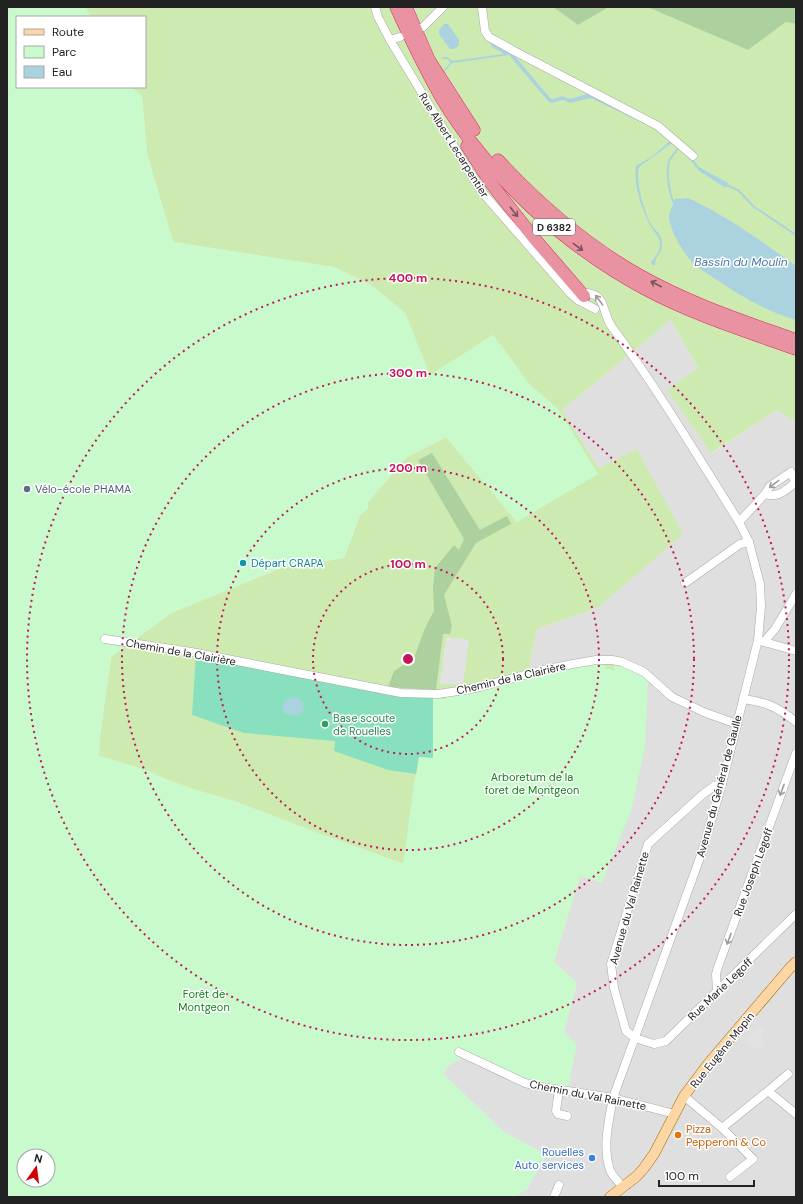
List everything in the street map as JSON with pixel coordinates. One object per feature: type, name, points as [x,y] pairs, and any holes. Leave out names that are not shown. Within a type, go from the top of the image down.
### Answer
[{"type":"highway","name":"D 6382","points":[[396,7],[415,48],[443,99],[483,156],[536,212],[580,248],[612,271],[646,290],[679,305],[796,349]]},
{"type":"highway","name":"D 6382","points":[[406,7],[429,60],[472,127],[494,156],[545,208],[578,235],[639,276],[677,295],[796,340]]},
{"type":"highway","points":[[415,48],[442,107],[490,182],[581,298]]},
{"type":"main road","name":"Rue Eugène Mopin","points":[[610,1197],[644,1168],[654,1154],[684,1096],[708,1064],[796,962]]},
{"type":"street","name":"Rue Albert Lecarpentier","points":[[375,7],[378,17],[390,40],[481,191],[565,288],[595,309],[609,324]]},
{"type":"street","points":[[423,27],[443,7]]},
{"type":"street","points":[[482,7],[486,31],[492,38],[658,126],[693,156]]},
{"type":"street","points":[[390,40],[400,37]]},
{"type":"street","points":[[581,298],[587,293],[597,296],[601,300],[609,324]]},
{"type":"street","name":"Avenue du Général de Gaulle","points":[[609,324],[657,394],[738,522],[749,542],[760,584],[761,607],[761,641],[743,699],[722,784],[702,852],[614,1098],[609,1119],[606,1149],[610,1171],[623,1187]]},
{"type":"street","points":[[738,522],[765,494]]},
{"type":"street","points":[[685,583],[740,544],[749,542]]},
{"type":"street","points":[[761,641],[775,629],[796,594]]},
{"type":"street","name":"Chemin de la Clairière","points":[[105,639],[191,652],[401,693],[438,694],[464,690],[573,664],[596,660],[612,660],[622,662],[644,672],[672,697],[706,713],[737,724]]},
{"type":"street","points":[[761,641],[796,651]]},
{"type":"street","points":[[743,699],[773,706],[784,712],[796,722]]},
{"type":"street","name":"Rue Joseph Legoff","points":[[717,992],[716,974],[718,967],[796,753]]},
{"type":"street","name":"Avenue du Val Rainette","points":[[635,1038],[626,1031],[614,988],[611,964],[648,844],[702,795],[714,786],[722,784]]},
{"type":"street","name":"Rue Marie Legoff","points":[[635,1038],[654,1044],[666,1042],[796,914]]},
{"type":"street","name":"Chemin du Val Rainette","points":[[459,1052],[525,1083],[559,1090],[614,1098],[675,1114]]},
{"type":"street","points":[[722,1128],[788,1074]]},
{"type":"street","points":[[559,1090],[556,1110],[558,1114],[567,1116]]},
{"type":"street","points":[[768,1091],[796,1114]]},
{"type":"street","points":[[684,1096],[722,1128],[753,1159],[730,1177]]},
{"type":"street","points":[[554,1197],[559,1185]]},
{"type":"shaded area","points":[[671,320],[698,368],[668,390],[712,453],[777,410],[796,422],[796,1197],[514,1197],[527,1189],[546,1155],[504,1132],[443,1074],[448,1066],[467,1055],[564,1032],[577,983],[554,962],[580,876],[645,746],[645,727],[529,667],[537,629],[599,607],[637,450],[599,468],[562,410]]},
{"type":"shaded area","points":[[446,637],[469,640],[463,684],[440,684]]},
{"type":"shaded area","points":[[757,1026],[764,1030],[761,1038],[765,1042],[761,1051],[744,1040]]},
{"type":"green space","name":"Forêt de Montgeon","points":[[7,7],[86,7],[90,16],[16,16],[16,88],[132,88],[142,96],[147,154],[173,242],[333,267],[371,285],[405,313],[430,375],[493,335],[530,385],[558,409],[598,474],[517,522],[446,437],[407,457],[368,502],[368,509],[360,515],[344,558],[281,568],[171,613],[111,657],[100,735],[99,756],[146,770],[196,790],[234,801],[403,864],[418,757],[433,757],[433,696],[438,696],[440,699],[445,699],[447,696],[575,666],[603,663],[607,669],[614,670],[615,663],[644,676],[648,681],[645,746],[632,808],[602,883],[580,876],[554,962],[577,983],[564,1032],[577,1045],[568,1088],[513,1078],[467,1055],[448,1066],[443,1074],[504,1132],[546,1155],[527,1189],[514,1197],[7,1197]]},
{"type":"green space","name":"Arboretum de la foret de Montgeon","points":[[86,7],[553,7],[578,25],[609,7],[647,7],[748,50],[786,22],[796,24],[796,422],[777,410],[711,453],[667,390],[698,368],[671,320],[562,410],[599,468],[637,449],[683,534],[599,607],[537,629],[529,667],[534,670],[580,659],[607,657],[646,670],[648,681],[645,746],[632,808],[602,883],[580,876],[554,962],[404,864],[234,801],[196,790],[146,770],[99,756],[100,735],[113,643],[128,645],[171,613],[281,568],[344,558],[360,515],[368,502],[407,457],[446,437],[517,522],[558,409],[530,385],[493,335],[430,376],[405,313],[371,285],[333,267],[173,242],[147,154],[142,96],[132,88],[146,88],[146,16],[90,16]]},
{"type":"green space","points":[[553,7],[609,7],[578,25]]},
{"type":"green space","points":[[647,7],[796,7],[796,24],[786,22],[748,50]]},
{"type":"green space","points":[[432,453],[480,530],[507,516],[511,524],[476,543],[444,595],[452,626],[450,634],[443,634],[436,690],[388,687],[394,671],[414,658],[425,628],[434,611],[433,588],[435,568],[454,545],[459,550],[464,539],[418,460]]},
{"type":"green space","name":"Base scoute de Rouelles","points":[[196,655],[433,696],[433,758],[419,757],[416,774],[388,770],[334,751],[335,741],[244,733],[192,715]]},
{"type":"water","points":[[444,24],[448,24],[459,40],[459,45],[454,49],[450,49],[439,34],[439,30]]},
{"type":"water","points":[[490,42],[513,54],[550,98],[553,99],[562,96],[570,99],[590,93],[655,125],[686,151],[699,167],[728,183],[726,188],[699,171],[689,158],[672,143],[639,167],[638,181],[644,207],[650,222],[660,235],[662,243],[662,249],[656,258],[655,265],[652,265],[651,262],[659,251],[660,243],[641,204],[635,173],[636,166],[651,157],[670,141],[657,130],[591,98],[570,103],[563,100],[551,103],[549,102],[509,55],[452,63],[443,73],[442,72],[451,62],[447,59],[442,59],[442,57],[447,57],[452,61],[504,54],[492,47]]},
{"type":"water","name":"Bassin du Moulin","points":[[688,198],[729,220],[796,266],[796,320],[774,312],[733,291],[692,262],[678,242],[669,219],[670,211],[675,199]]},
{"type":"water","points":[[294,697],[299,699],[304,704],[303,711],[299,716],[284,713],[282,709],[285,700]]},
{"type":"waterway","points":[[674,203],[668,182],[668,165],[670,159],[678,148]]},
{"type":"waterway","points":[[726,185],[738,190],[753,206],[796,235]]},
{"type":"place","name":"Vélo-école PHAMA","points":[[27,489]]},
{"type":"place","name":"Départ CRAPA","points":[[243,563]]},
{"type":"place","name":"Base scoute de Rouelles","points":[[325,724]]},
{"type":"place","name":"Pizza Pepperoni & Co","points":[[678,1135]]},
{"type":"place","name":"Rouelles Auto services","points":[[592,1158]]}]
